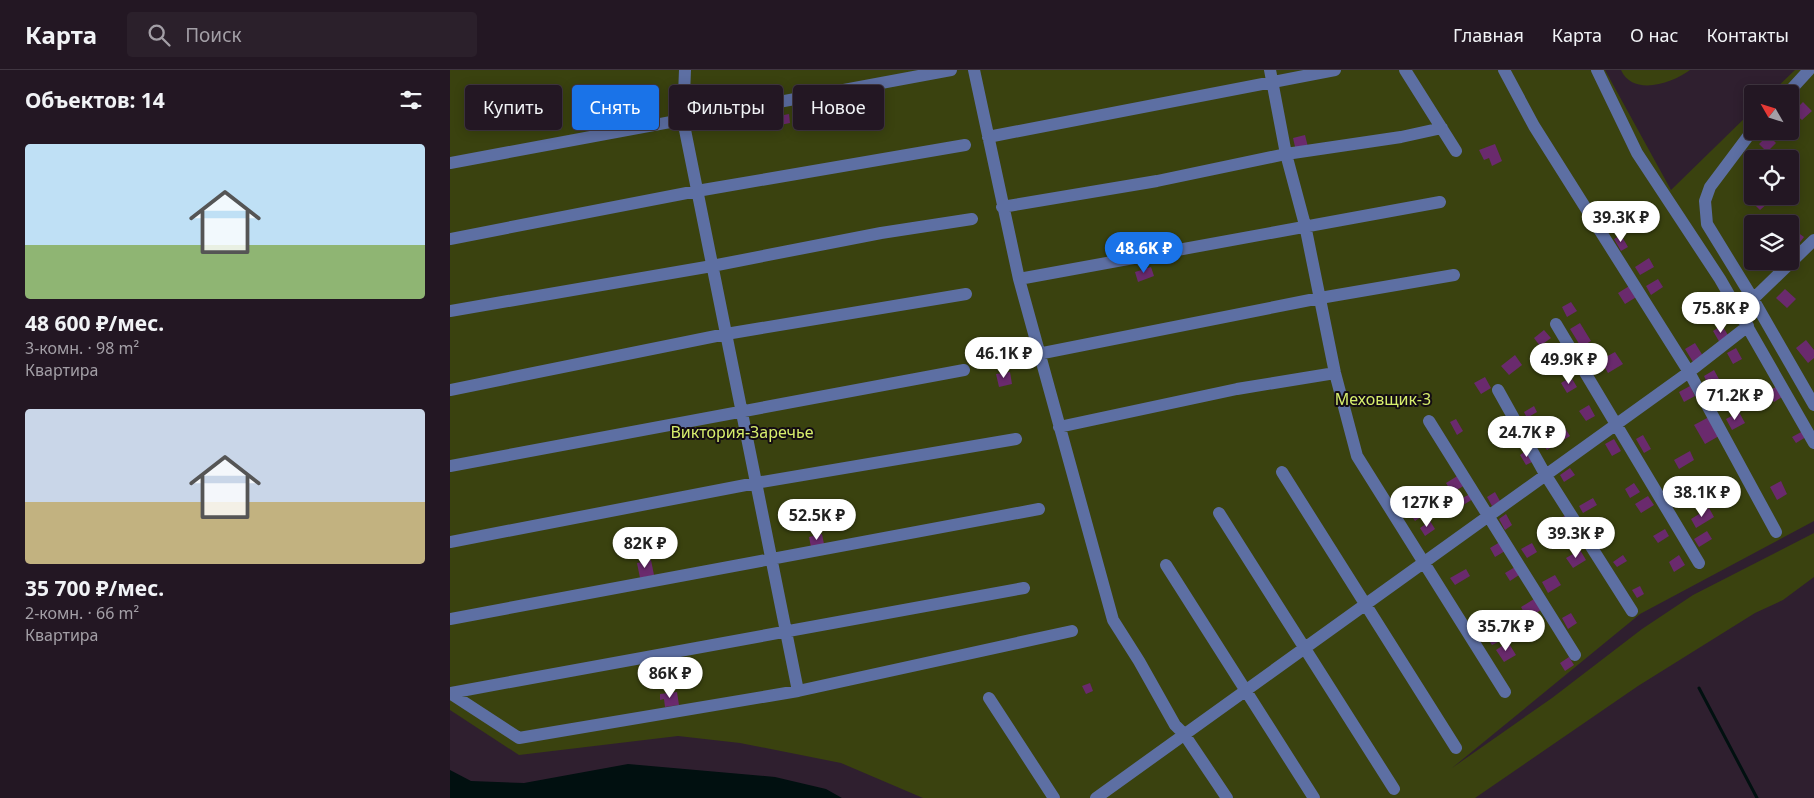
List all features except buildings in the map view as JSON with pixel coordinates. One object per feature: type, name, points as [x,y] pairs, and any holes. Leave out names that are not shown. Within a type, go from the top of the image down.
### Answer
[{"type":"lane","points":[[684,85],[685,70]]},
{"type":"lane","points":[[783,101],[951,70]]},
{"type":"lane","points":[[974,70],[1002,207],[1038,354],[1114,620],[1140,661],[1175,725],[1184,734],[1227,798]]},
{"type":"lane","points":[[988,137],[1272,76],[1335,70]]},
{"type":"lane","points":[[1405,70],[1456,151]]},
{"type":"lane","points":[[1504,70],[1534,126],[1688,372],[1776,532]]},
{"type":"lane","points":[[1597,70],[1637,153],[1720,279],[1814,442]]},
{"type":"lane","points":[[1795,85],[1809,70]]},
{"type":"lane","points":[[1272,76],[1286,154],[1304,225],[1335,373],[1357,456],[1505,692]]},
{"type":"lane","points":[[450,163],[669,122]]},
{"type":"lane","points":[[1002,207],[1157,181],[1286,154],[1401,137],[1442,128]]},
{"type":"lane","points":[[684,130],[798,691]]},
{"type":"lane","points":[[1745,140],[1710,187],[1705,201],[1704,212],[1707,224],[1810,390],[1814,405]]},
{"type":"lane","points":[[450,239],[697,191],[965,145]]},
{"type":"lane","points":[[1019,279],[1304,225],[1440,202]]},
{"type":"lane","points":[[450,311],[712,266],[882,233],[972,219]]},
{"type":"lane","points":[[1754,299],[1814,240]]},
{"type":"lane","points":[[1038,354],[1320,298],[1454,275]]},
{"type":"lane","points":[[450,390],[726,334],[966,294]]},
{"type":"lane","points":[[1556,324],[1699,563]]},
{"type":"lane","points":[[1096,798],[1688,372],[1748,326]]},
{"type":"lane","points":[[450,466],[742,413],[964,370]]},
{"type":"lane","points":[[1059,427],[1237,389],[1335,373]]},
{"type":"lane","points":[[1498,390],[1545,474],[1632,611]]},
{"type":"lane","points":[[1429,421],[1575,655]]},
{"type":"lane","points":[[450,542],[756,483],[1016,439]]},
{"type":"lane","points":[[1282,472],[1456,748]]},
{"type":"lane","points":[[450,619],[1039,509]]},
{"type":"lane","points":[[1219,513],[1394,789]]},
{"type":"lane","points":[[1166,565],[1314,798]]},
{"type":"lane","points":[[450,693],[1024,588]]},
{"type":"lane","points":[[450,693],[519,738],[798,691],[1072,631]]},
{"type":"lane","points":[[989,698],[1054,798]]},
{"type":"green space","points":[[450,70],[1605,70],[1671,190],[1744,119],[1744,140],[1799,140],[1799,85],[1779,85],[1795,70],[1814,70],[1814,521],[1640,614],[1452,768],[1552,698],[1642,629],[1693,595],[1814,533],[1814,577],[1783,600],[1755,613],[1638,686],[1475,798],[923,798],[841,763],[740,743],[678,736],[519,755],[450,710]]},
{"type":"green space","points":[[1621,70],[1690,70],[1664,83],[1644,85],[1634,83]]},
{"type":"shaded area","points":[[628,764],[775,777],[826,789],[842,798],[450,798],[450,770],[471,781],[524,783]]},
{"type":"waterway","points":[[1699,688],[1757,798]]},
{"type":"park label","name":"Меховщик-3","points":[[1383,399]]},
{"type":"park label","name":"Виктория-Заречье","points":[[742,432]]}]
